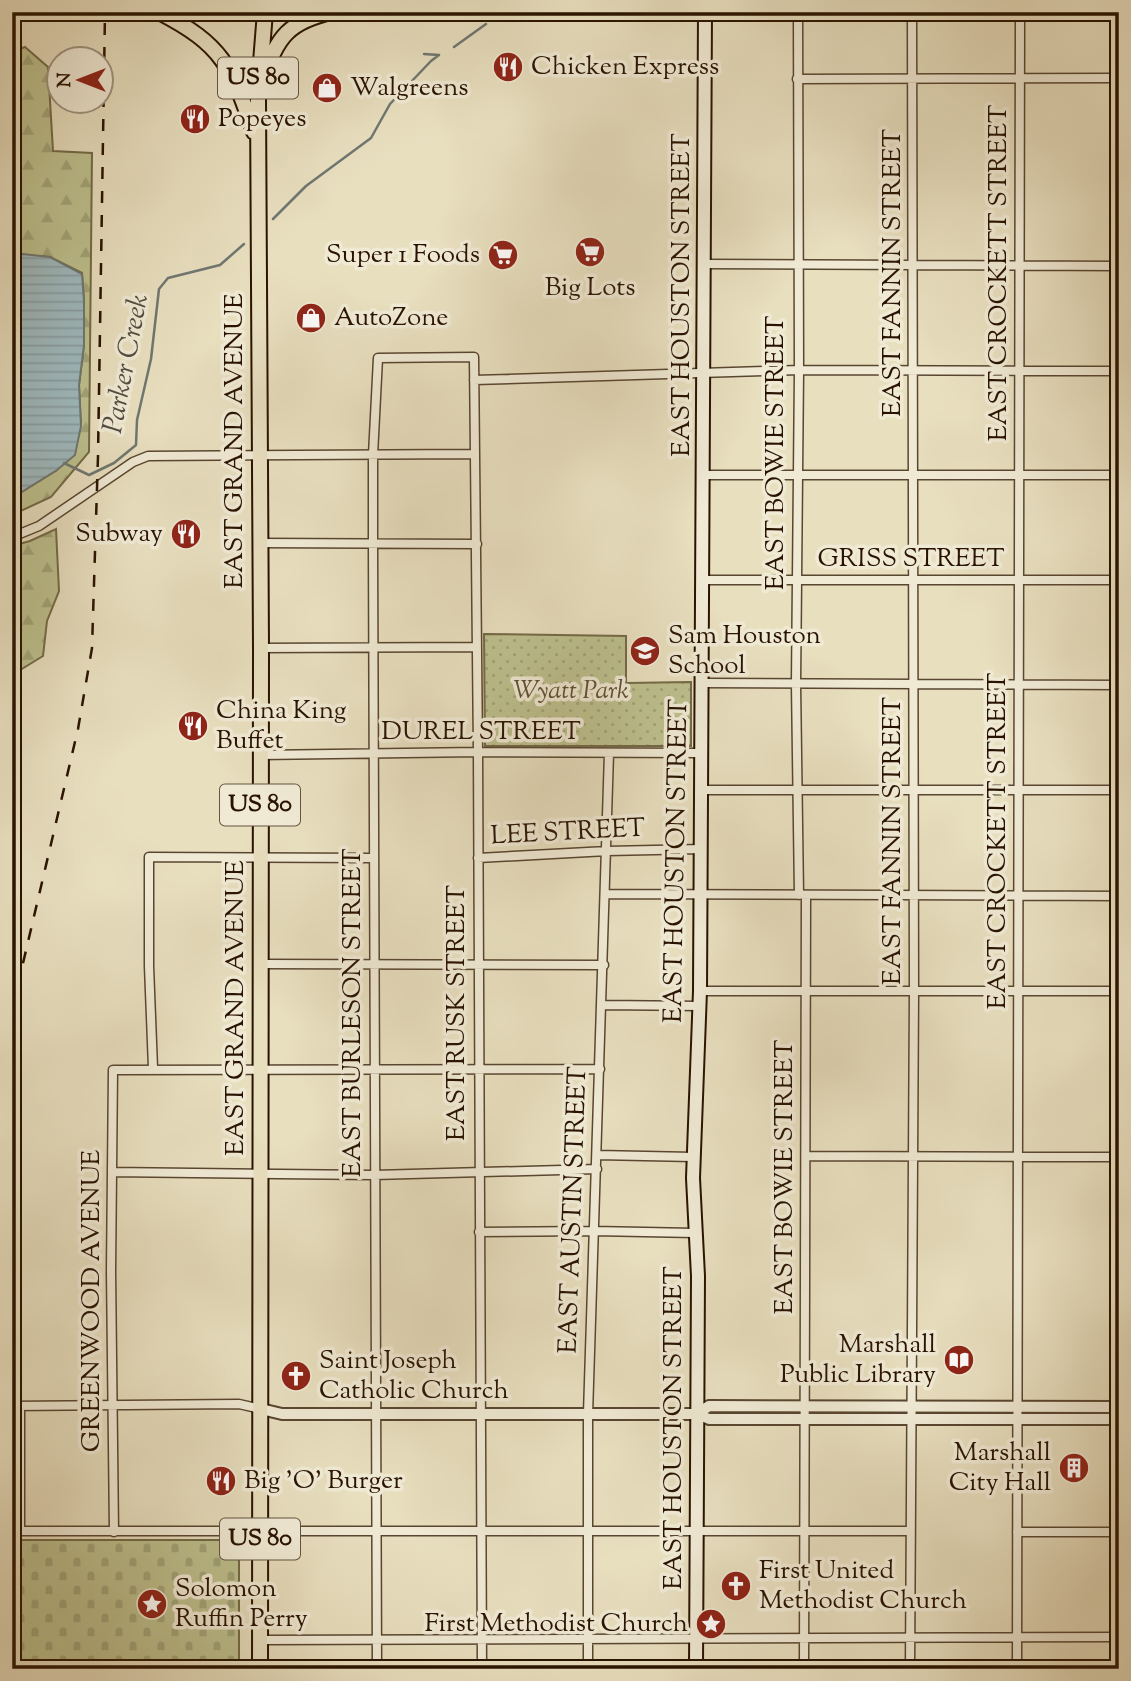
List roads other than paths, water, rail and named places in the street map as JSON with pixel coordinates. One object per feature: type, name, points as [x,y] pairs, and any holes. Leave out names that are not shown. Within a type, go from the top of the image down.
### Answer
[{"type":"highway","points":[[159,12],[194,31],[222,60],[237,85],[258,143]]},
{"type":"highway","name":"EAST GRAND AVENUE","points":[[260,1669],[261,648],[258,100],[265,12]]},
{"type":"highway","points":[[258,100],[269,61],[283,36],[301,21],[332,12]]},
{"type":"main road","name":"EAST HOUSTON STREET","points":[[696,1669],[698,1276],[693,1157],[700,1006],[702,849],[705,12]]},
{"type":"street","name":"EAST BOWIE STREET","points":[[798,12],[796,684],[797,790],[806,991],[804,1669]]},
{"type":"street","name":"EAST FANNIN STREET","points":[[910,1669],[914,991],[912,12]]},
{"type":"street","name":"EAST CROCKETT STREET","points":[[1017,1669],[1020,12]]},
{"type":"street","points":[[797,79],[1119,78]]},
{"type":"street","points":[[705,264],[1119,266]]},
{"type":"street","name":"EAST RUSK STREET","points":[[378,358],[474,356],[474,454],[477,477],[482,1669]]},
{"type":"street","name":"EAST BURLESON STREET","points":[[377,1669],[373,455],[378,358]]},
{"type":"street","points":[[474,380],[799,370],[1119,371]]},
{"type":"street","points":[[12,537],[38,526],[133,462],[148,456],[474,454]]},
{"type":"street","points":[[704,475],[1119,475]]},
{"type":"street","points":[[260,543],[477,544]]},
{"type":"street","name":"GRISS STREET","points":[[703,580],[1119,580]]},
{"type":"street","points":[[261,648],[477,647]]},
{"type":"street","points":[[702,683],[1119,685]]},
{"type":"street","name":"DUREL STREET","points":[[260,755],[373,752],[701,753]]},
{"type":"street","name":"EAST AUSTIN STREET","points":[[588,1669],[589,1414],[609,753]]},
{"type":"street","points":[[702,790],[1119,790]]},
{"type":"street","name":"LEE STREET","points":[[478,859],[607,851],[702,849]]},
{"type":"street","points":[[373,858],[149,857],[153,1068],[600,1069]]},
{"type":"street","points":[[606,894],[1119,896]]},
{"type":"street","points":[[261,964],[604,965]]},
{"type":"street","points":[[700,991],[1119,990]]},
{"type":"street","points":[[603,1005],[700,1006]]},
{"type":"street","name":"GREENWOOD AVENUE","points":[[114,1532],[113,1070],[153,1068]]},
{"type":"street","points":[[597,1155],[693,1157]]},
{"type":"street","points":[[806,1156],[1119,1157]]},
{"type":"street","points":[[112,1172],[374,1175],[597,1169]]},
{"type":"street","points":[[479,1232],[695,1233]]},
{"type":"street","points":[[910,1531],[16,1531],[16,1406],[239,1404],[282,1414],[697,1414],[709,1419],[1119,1419]]},
{"type":"street","points":[[697,1414],[709,1406],[1119,1406]]},
{"type":"street","points":[[1017,1532],[1119,1532]]},
{"type":"street","points":[[260,1640],[1119,1637]]},
{"type":"water","points":[[12,255],[50,257],[82,274],[84,345],[79,385],[81,426],[75,455],[57,470],[12,498]]},
{"type":"waterway","points":[[12,18],[59,19]]},
{"type":"waterway","name":"Parker Creek","points":[[454,47],[486,24]]},
{"type":"waterway","points":[[424,54],[439,55]]},
{"type":"waterway","name":"Parker Creek","points":[[273,219],[306,186],[371,138],[390,104],[439,55]]},
{"type":"waterway","name":"Parker Creek","points":[[64,463],[89,475],[114,463],[136,445],[137,420],[151,359],[159,289],[168,278],[220,265],[244,244]]},
{"type":"railway","points":[[12,1010],[78,729],[92,648],[105,12]]},
{"type":"place","name":"Chicken Express","points":[[508,67]]},
{"type":"place","name":"Walgreens","points":[[327,88]]},
{"type":"place","name":"Popeyes","points":[[195,119]]},
{"type":"place","name":"Big Lots","points":[[590,252]]},
{"type":"place","name":"Super 1 Foods","points":[[503,255]]},
{"type":"place","name":"AutoZone","points":[[311,318]]},
{"type":"place","name":"Subway","points":[[186,534]]},
{"type":"place","name":"Sam Houston School","points":[[645,651]]},
{"type":"place","name":"China King Buffet","points":[[193,726]]},
{"type":"place","name":"Marshall Public Library","points":[[959,1360]]},
{"type":"place","name":"Saint Joseph Catholic Church","points":[[296,1376]]},
{"type":"place","name":"Marshall City Hall","points":[[1074,1468]]},
{"type":"place","name":"Big 'O' Burger","points":[[221,1481]]},
{"type":"place","name":"First United Methodist Church","points":[[736,1586]]},
{"type":"place","name":"Solomon Ruffin Perry","points":[[152,1604]]},
{"type":"place","name":"First Methodist Church","points":[[711,1624]]},
{"type":"park label","name":"Wyatt Park","points":[[571,691]]}]
